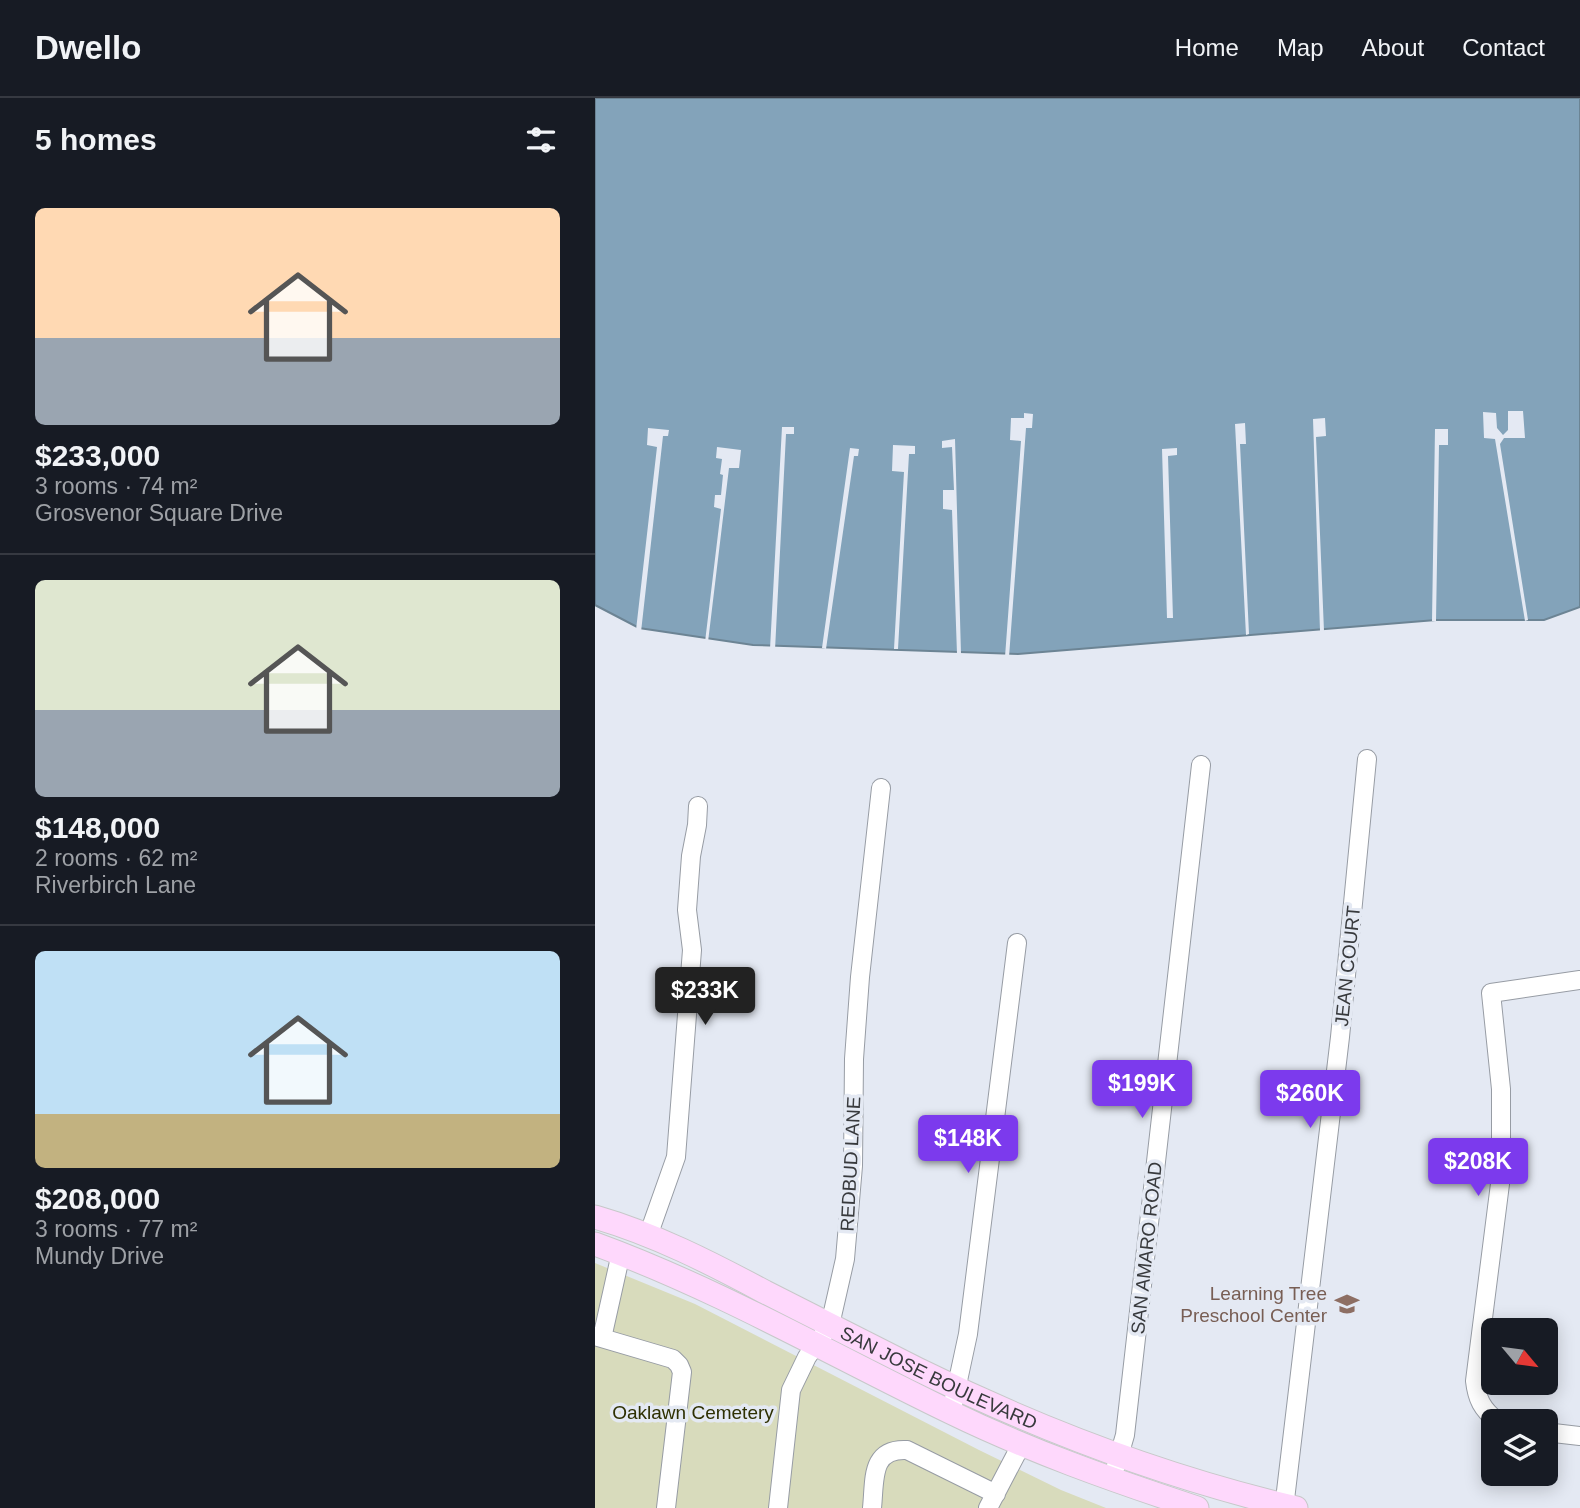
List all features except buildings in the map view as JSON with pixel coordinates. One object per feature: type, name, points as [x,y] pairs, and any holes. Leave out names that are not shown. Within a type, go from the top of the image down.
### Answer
[{"type":"main road","name":"SAN JOSE BOULEVARD","points":[[595,1217],[705,1260],[830,1325],[1022,1418],[1177,1475],[1288,1507]]},
{"type":"main road","name":"SAN JOSE BOULEVARD","points":[[595,1244],[682,1278],[951,1413],[1021,1445],[1197,1508]]},
{"type":"street","name":"JEAN COURT","points":[[1288,1507],[1340,1037],[1367,759]]},
{"type":"street","name":"SAN AMARO ROAD","points":[[1113,1480],[1125,1435],[1201,765]]},
{"type":"street","name":"REDBUD LANE","points":[[778,1508],[791,1390],[807,1357],[830,1325],[846,1246],[853,1166],[854,1059],[860,977],[881,788]]},
{"type":"street","points":[[648,1236],[675,1157],[692,950],[687,910],[698,806]]},
{"type":"street","points":[[951,1413],[968,1334],[1017,943]]},
{"type":"street","points":[[1484,1409],[1477,1397],[1475,1381],[1500,1176],[1501,1089],[1491,993],[1580,979]]},
{"type":"street","points":[[621,1253],[599,1337],[673,1359],[682,1372],[666,1508]]},
{"type":"street","points":[[1558,1433],[1580,1436]]},
{"type":"street","points":[[872,1508],[877,1467],[883,1455],[894,1450],[907,1450],[992,1501],[1021,1445]]},
{"type":"green space","name":"Oaklawn Cemetery","points":[[595,1263],[695,1304],[979,1450],[1061,1490],[1106,1508],[595,1508]]},
{"type":"water","points":[[595,98],[1580,98],[1580,607],[1544,620],[1436,620],[1018,654],[753,645],[639,628],[595,605]]},
{"type":"pier","points":[[1508,411],[1523,411],[1525,438],[1504,438],[1500,444],[1528,620],[1525,621],[1495,439],[1484,438],[1483,412],[1496,413],[1497,428],[1503,435],[1508,430]]},
{"type":"pier","points":[[1024,413],[1033,414],[1032,428],[1026,428],[1009,657],[1005,657],[1021,441],[1010,440],[1011,418],[1024,418]]},
{"type":"pier","points":[[1325,418],[1326,436],[1316,437],[1324,631],[1320,631],[1313,419]]},
{"type":"pier","points":[[1245,423],[1246,444],[1240,444],[1249,634],[1246,635],[1235,424]]},
{"type":"pier","points":[[782,427],[794,427],[794,434],[786,434],[775,650],[770,649]]},
{"type":"pier","points":[[648,428],[669,430],[668,436],[663,436],[641,632],[636,630],[657,447],[647,445]]},
{"type":"pier","points":[[1435,429],[1448,429],[1448,445],[1439,445],[1436,621],[1432,621]]},
{"type":"pier","points":[[955,439],[961,654],[957,654],[952,510],[943,509],[943,490],[954,490],[952,447],[942,448],[942,441]]},
{"type":"pier","points":[[893,445],[915,446],[915,454],[909,454],[898,649],[894,649],[904,472],[892,471]]},
{"type":"pier","points":[[717,447],[741,450],[739,468],[729,468],[708,642],[705,642],[721,509],[714,507],[715,495],[721,495],[723,475],[720,474],[722,459],[716,458]]},
{"type":"pier","points":[[850,448],[859,449],[858,456],[854,456],[826,649],[822,648]]},
{"type":"pier","points":[[1177,448],[1177,455],[1168,456],[1173,618],[1167,618],[1162,449]]},
{"type":"place","name":"Learning Tree Preschool Center","points":[[1347,1304]]}]
